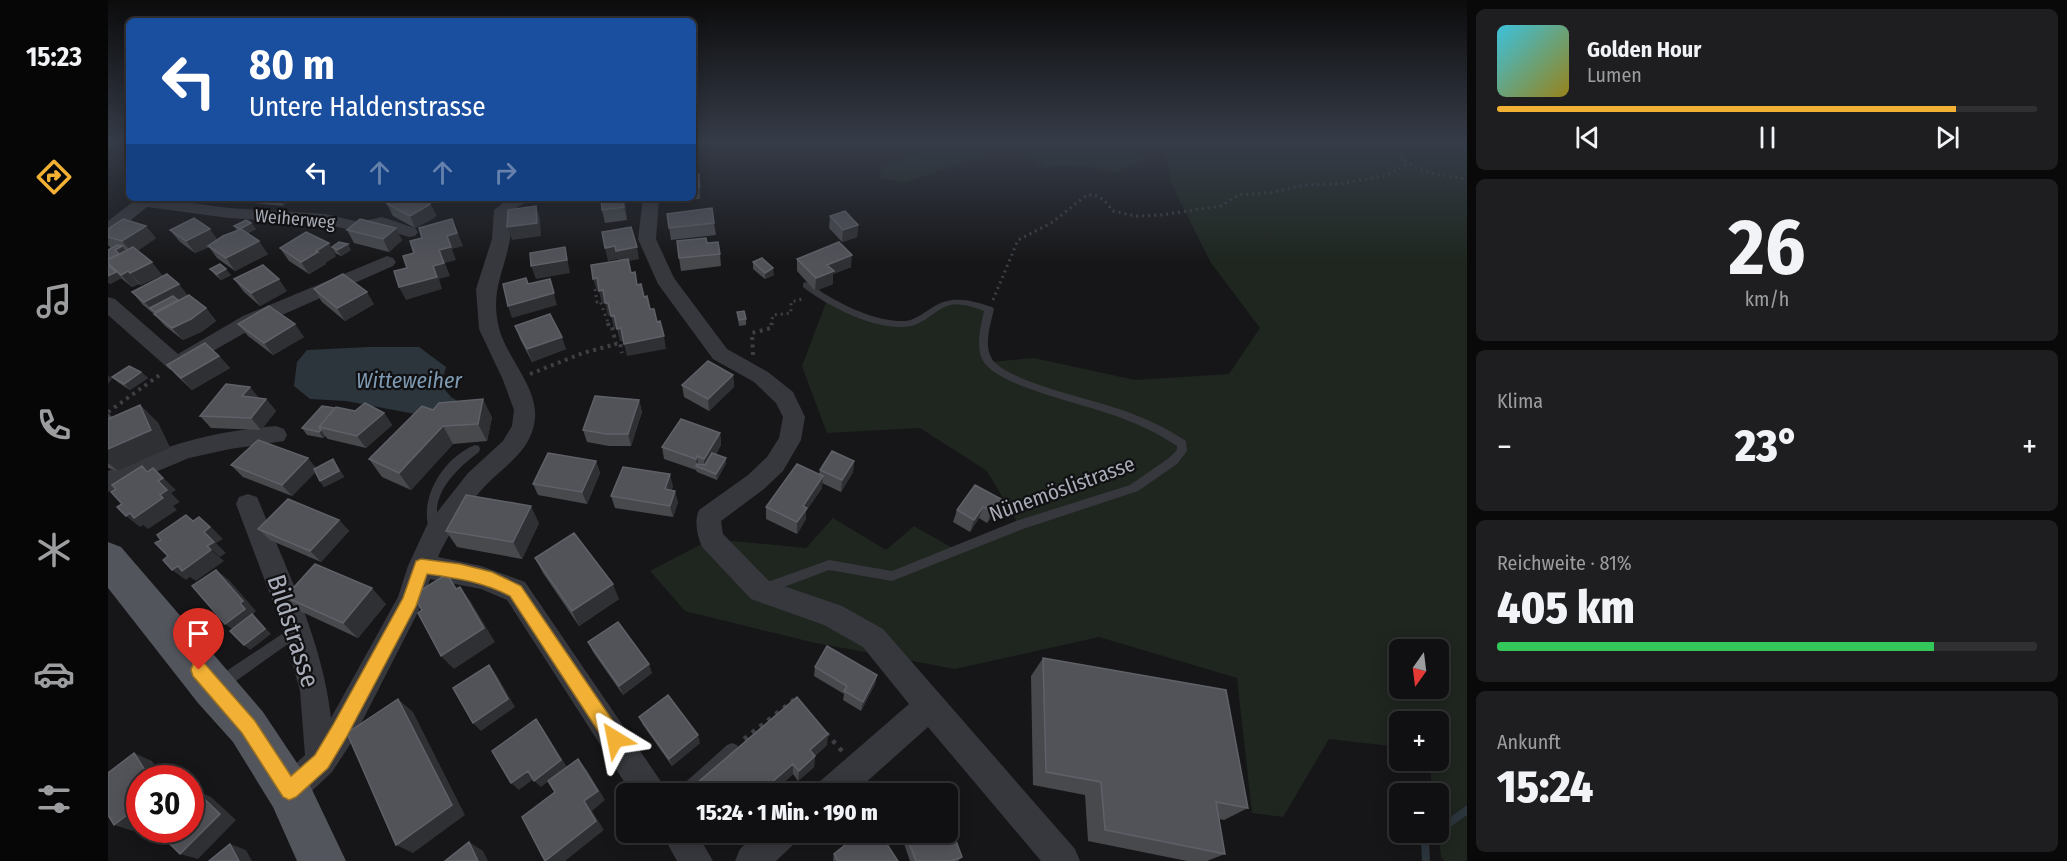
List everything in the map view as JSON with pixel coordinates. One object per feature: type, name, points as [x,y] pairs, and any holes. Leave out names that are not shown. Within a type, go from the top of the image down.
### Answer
[{"type":"main road","points":[[108,559],[213,688],[248,727],[289,790],[322,861]]},
{"type":"street","points":[[108,230],[145,201]]},
{"type":"street","name":"Weiherweg","points":[[154,201],[229,213],[325,219],[359,227],[382,222],[409,232]]},
{"type":"street","points":[[289,790],[321,761],[410,600],[421,566],[436,532],[477,480],[519,436],[523,427],[526,376],[489,329],[486,290],[501,239],[503,210],[516,201]]},
{"type":"street","points":[[651,201],[647,239],[665,280],[720,354],[761,377],[785,398],[794,417],[790,440],[776,464],[756,482],[708,517],[711,539],[760,590],[832,615],[873,638],[1063,861]]},
{"type":"street","points":[[108,304],[176,364],[250,321],[387,262]]},
{"type":"street","points":[[108,482],[153,460],[203,444],[233,438],[276,435]]},
{"type":"street","name":"Bildstrasse","points":[[248,504],[297,629],[314,691],[321,761]]},
{"type":"street","points":[[421,566],[460,571],[492,579],[516,591],[644,783]]},
{"type":"street","points":[[841,783],[929,706]]},
{"type":"street","points":[[684,843],[696,861]]},
{"type":"street","points":[[752,861],[772,843]]},
{"type":"lane","points":[[809,288],[817,296],[855,312],[903,324],[919,321],[946,303],[960,303],[989,309]]},
{"type":"lane","name":"Nünemöslistrasse","points":[[760,590],[829,565],[892,576],[1020,525],[1134,488],[1173,461],[1182,451],[1182,444],[1169,434],[1119,414],[1006,376],[989,362],[984,350],[989,309]]},
{"type":"lane","points":[[436,532],[431,523],[436,487],[453,466],[475,449]]},
{"type":"lane","points":[[213,688],[297,629]]},
{"type":"lane","points":[[695,783],[732,750]]},
{"type":"path","points":[[989,309],[1018,240],[1053,222],[1072,202],[1079,198],[1094,196],[1106,200],[1113,212],[1136,216],[1161,215],[1221,206],[1238,195],[1270,193],[1305,185],[1349,182]]},
{"type":"path","points":[[761,377],[754,361],[752,333],[771,328],[773,315],[791,313],[790,302],[802,299],[802,293],[809,288]]},
{"type":"path","points":[[595,289],[597,302],[600,301],[603,314],[606,313],[616,344]]},
{"type":"path","points":[[526,376],[581,355],[590,349],[620,343],[622,352]]},
{"type":"path","points":[[108,412],[176,364]]},
{"type":"path","points":[[744,739],[795,699],[802,708]]},
{"type":"path","points":[[818,725],[857,768]]},
{"type":"shaded area","points":[[1171,182],[1467,182],[1467,861],[1445,861],[1441,857],[1439,843],[1449,843],[1449,783],[1432,783],[1430,771],[1449,771],[1449,711],[1389,711],[1389,746],[1329,739],[1283,817],[1252,813],[1237,678],[1099,637],[955,669],[811,642],[685,611],[650,571],[711,539],[806,548],[833,518],[886,550],[914,526],[956,550],[1019,525],[987,471],[920,428],[827,433],[802,366],[827,300],[855,312],[903,324],[936,308],[953,304],[989,309],[985,329],[989,362],[1034,358],[1135,380],[1229,374],[1260,328],[1211,263]]},
{"type":"water","name":"Witteweiher","points":[[419,347],[446,367],[441,385],[451,397],[464,405],[436,414],[415,414],[346,401],[310,399],[294,386],[297,362],[307,350]]},
{"type":"building","points":[[392,201],[430,203],[410,216],[387,204]]},
{"type":"building","points":[[601,201],[623,201],[624,207],[602,210]]},
{"type":"building","points":[[536,206],[537,223],[507,227],[508,210]]},
{"type":"building","points":[[712,208],[714,223],[669,228],[667,214]]},
{"type":"building","points":[[845,211],[858,225],[843,230],[830,216]]},
{"type":"building","points":[[194,218],[210,229],[186,241],[170,230]]},
{"type":"building","points":[[123,219],[146,226],[122,241],[108,237],[108,229]]},
{"type":"building","points":[[360,219],[396,228],[383,239],[347,230]]},
{"type":"building","points":[[452,219],[457,233],[447,236],[451,247],[439,250],[444,263],[433,266],[437,277],[399,287],[394,271],[407,268],[403,256],[414,253],[410,241],[422,238],[419,228]]},
{"type":"building","points":[[246,220],[251,223],[240,229],[234,226]]},
{"type":"building","points":[[631,227],[637,247],[616,251],[615,246],[605,248],[602,232]]},
{"type":"building","points":[[241,229],[259,241],[226,258],[208,246],[223,236]]},
{"type":"building","points":[[306,232],[329,243],[301,262],[280,248]]},
{"type":"building","points":[[706,238],[707,243],[718,242],[720,254],[679,258],[677,241]]},
{"type":"building","points":[[339,242],[348,244],[337,250],[332,247]]},
{"type":"building","points":[[839,242],[852,255],[827,265],[834,271],[816,278],[797,259]]},
{"type":"building","points":[[117,245],[122,246],[115,250],[119,254],[108,259],[108,250]]},
{"type":"building","points":[[133,247],[152,262],[121,275],[108,263],[108,260]]},
{"type":"building","points":[[565,247],[567,260],[531,266],[530,253]]},
{"type":"building","points":[[762,258],[773,268],[765,273],[753,262]]},
{"type":"building","points":[[628,259],[631,273],[635,272],[637,285],[641,284],[644,297],[647,296],[650,309],[654,309],[664,336],[624,344],[621,328],[617,329],[614,315],[611,316],[608,303],[605,303],[603,290],[599,291],[597,278],[593,279],[591,265]]},
{"type":"building","points":[[220,264],[226,269],[217,274],[210,269]]},
{"type":"building","points":[[263,265],[279,279],[251,293],[234,279]]},
{"type":"building","points":[[108,266],[116,272],[108,276]]},
{"type":"building","points":[[167,274],[179,284],[144,302],[132,292]]},
{"type":"building","points":[[343,274],[367,292],[337,308],[314,289]]},
{"type":"building","points":[[526,278],[528,284],[550,279],[554,293],[508,306],[503,284]]},
{"type":"building","points":[[189,295],[206,308],[191,319],[172,328],[154,314]]},
{"type":"building","points":[[173,296],[178,300],[155,312],[150,308]]},
{"type":"building","points":[[269,306],[295,324],[264,343],[238,324]]},
{"type":"building","points":[[744,311],[746,319],[739,320],[737,312]]},
{"type":"building","points":[[550,314],[562,337],[527,349],[515,326]]},
{"type":"building","points":[[205,343],[219,356],[181,378],[167,365]]},
{"type":"building","points":[[708,361],[733,375],[708,399],[682,385]]},
{"type":"building","points":[[129,366],[141,372],[124,384],[112,377]]},
{"type":"building","points":[[226,384],[250,387],[242,396],[266,399],[251,418],[200,416]]},
{"type":"building","points":[[595,396],[639,400],[628,434],[606,434],[583,430]]},
{"type":"building","points":[[483,399],[478,424],[443,426],[399,473],[369,459],[422,406],[433,410],[439,403]]},
{"type":"building","points":[[365,403],[384,413],[357,436],[319,427],[336,407],[355,411]]},
{"type":"building","points":[[140,405],[151,430],[108,449],[108,419]]},
{"type":"building","points":[[322,406],[335,408],[319,427],[321,430],[319,432],[302,428]]},
{"type":"building","points":[[681,419],[720,433],[704,459],[697,456],[696,459],[662,447]]},
{"type":"building","points":[[258,440],[308,458],[282,485],[231,465]]},
{"type":"building","points":[[832,451],[854,461],[842,480],[820,470]]},
{"type":"building","points":[[548,453],[596,461],[582,492],[533,484]]},
{"type":"building","points":[[712,453],[726,458],[716,474],[696,466],[697,464],[705,465]]},
{"type":"building","points":[[333,459],[339,471],[320,481],[314,469]]},
{"type":"building","points":[[797,464],[823,476],[803,506],[807,508],[797,522],[766,507]]},
{"type":"building","points":[[142,466],[147,472],[153,468],[163,478],[158,481],[167,490],[160,495],[163,498],[134,518],[130,513],[126,516],[117,507],[122,504],[111,492],[116,489],[112,485]]},
{"type":"building","points":[[623,467],[670,474],[665,489],[675,491],[670,506],[611,496]]},
{"type":"building","points":[[975,485],[1001,499],[992,511],[983,507],[974,520],[957,510]]},
{"type":"building","points":[[466,495],[531,506],[513,542],[446,531]]},
{"type":"building","points":[[288,499],[339,520],[310,551],[258,529]]},
{"type":"building","points":[[186,515],[193,521],[199,517],[210,527],[204,532],[214,542],[207,546],[211,550],[182,571],[178,566],[172,570],[163,560],[168,556],[155,543],[161,540],[157,535]]},
{"type":"building","points":[[574,533],[613,584],[572,611],[535,558]]},
{"type":"building","points":[[315,564],[372,588],[343,623],[285,597]]},
{"type":"building","points":[[216,570],[243,601],[240,603],[245,609],[225,624],[192,586]]},
{"type":"building","points":[[447,574],[456,589],[460,587],[484,628],[441,656],[418,613],[422,610],[413,595]]},
{"type":"building","points":[[252,614],[265,629],[244,645],[230,631]]},
{"type":"building","points":[[618,622],[649,664],[619,686],[588,642]]},
{"type":"building","points":[[827,646],[877,675],[863,702],[844,691],[847,686],[815,667]]},
{"type":"building","points":[[1043,658],[1226,690],[1248,808],[1216,802],[1225,854],[1105,830],[1101,782],[1046,772]]},
{"type":"building","points":[[489,665],[508,699],[473,723],[453,688]]},
{"type":"building","points":[[668,695],[698,735],[669,759],[639,717]]},
{"type":"building","points":[[797,697],[828,734],[810,750],[815,756],[799,771],[793,764],[771,783],[697,783]]},
{"type":"building","points":[[398,699],[452,805],[396,845],[347,733]]},
{"type":"building","points":[[536,719],[561,760],[534,781],[528,771],[511,783],[492,751]]},
{"type":"building","points":[[134,753],[142,765],[126,765],[126,816],[114,825],[108,815],[108,773]]},
{"type":"building","points":[[578,759],[598,791],[584,801],[596,821],[545,861],[522,817],[555,792],[548,781]]},
{"type":"building","points":[[204,799],[220,814],[204,830]]},
{"type":"building","points":[[469,842],[478,861],[445,861]]},
{"type":"building","points":[[169,843],[191,843],[180,854]]},
{"type":"building","points":[[848,843],[886,843],[898,861],[838,861],[834,854]]},
{"type":"building","points":[[909,843],[957,843],[962,857],[951,861],[916,861]]},
{"type":"building","points":[[230,844],[239,861],[209,861]]},
{"type":"waterway","points":[[1449,823],[1467,810]]},
{"type":"waterway","points":[[1425,843],[1426,861]]},
{"type":"route","points":[[199,670],[248,727],[289,790],[321,761],[340,732],[410,600],[421,566],[460,571],[492,579],[516,591],[615,739]]}]
